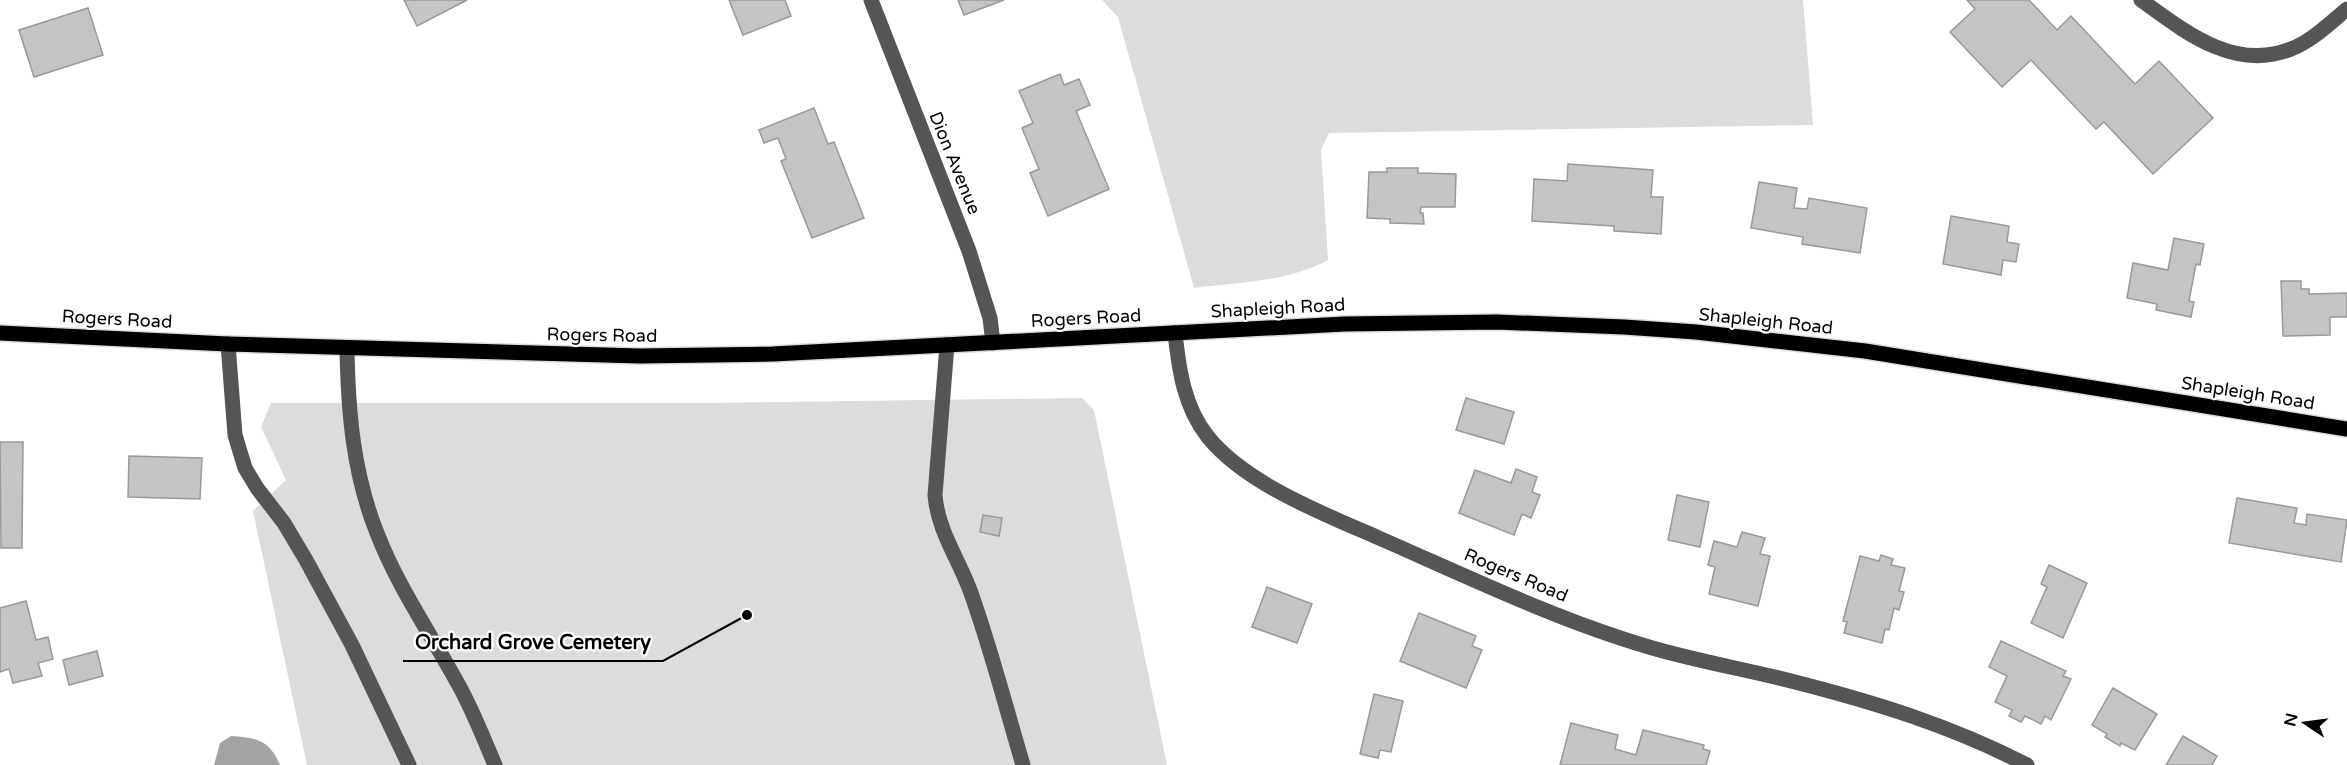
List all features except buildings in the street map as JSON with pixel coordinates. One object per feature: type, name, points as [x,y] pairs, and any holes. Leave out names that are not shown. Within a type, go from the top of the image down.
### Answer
[{"type":"main road","name":"Shapleigh Road","points":[[1175,333],[1344,324],[1487,322],[1696,332],[1935,361],[2347,429]]},
{"type":"main road","name":"Rogers Road","points":[[0,333],[228,344],[640,356],[773,354],[1175,333]]},
{"type":"street","name":"Dion Avenue","points":[[871,0],[969,251],[990,318],[993,343]]},
{"type":"street","points":[[2141,0],[2200,41],[2224,51],[2246,56],[2269,56],[2292,49],[2315,36],[2347,9]]},
{"type":"street","name":"Rogers Road","points":[[1175,333],[1179,373],[1188,402],[1206,434],[1235,465],[1323,513],[1583,625],[1650,648],[1793,682],[1919,717],[1991,746],[2027,765]]},
{"type":"street","points":[[228,344],[235,435],[245,468],[284,523],[306,560],[352,645],[409,765]]},
{"type":"street","points":[[947,345],[935,495],[936,513],[944,537],[960,564],[971,594],[1023,765]]},
{"type":"street","points":[[347,348],[351,438],[366,502],[377,533],[406,591],[459,684],[495,765]]},
{"type":"shaded area","points":[[1102,0],[1803,0],[1813,125],[1329,133],[1321,150],[1328,260],[1297,273],[1280,277],[1194,288],[1118,17]]},
{"type":"shaded area","points":[[1082,398],[1094,410],[1167,765],[307,765],[253,511],[286,480],[261,427],[271,403],[709,403]]},
{"type":"shaded area","points":[[231,736],[261,742],[276,756],[280,765],[214,765],[220,743]]},
{"type":"place","name":"Orchard Grove Cemetery","points":[[747,615]]}]
